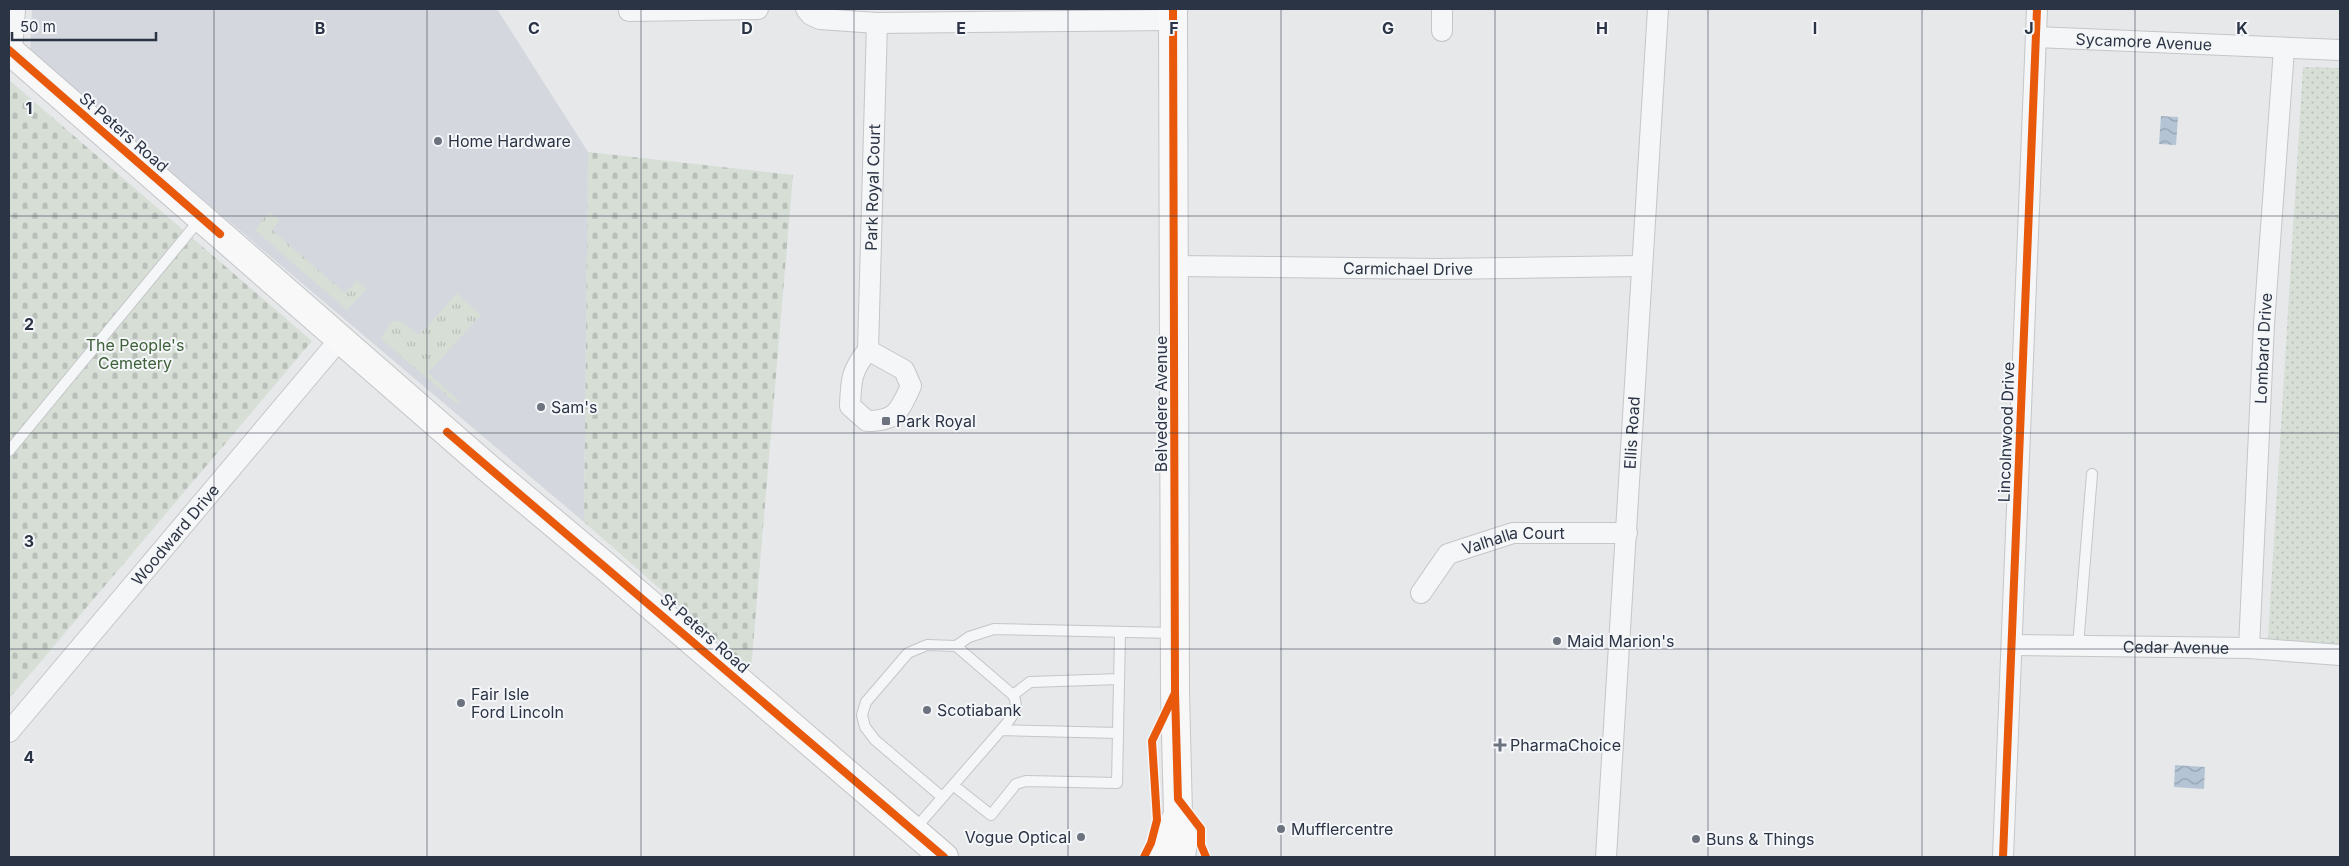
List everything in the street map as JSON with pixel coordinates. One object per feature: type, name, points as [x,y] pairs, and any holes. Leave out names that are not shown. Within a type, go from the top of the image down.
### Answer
[{"type":"main road","name":"Belvedere Avenue","points":[[1158,857],[1183,842],[1175,634],[1173,14]]},
{"type":"main road","name":"St Peters Road","points":[[10,51],[488,468],[944,857]]},
{"type":"street","points":[[10,51],[15,9]]},
{"type":"street","points":[[629,11],[758,9]]},
{"type":"street","points":[[806,9],[811,15],[820,19],[877,24],[1173,14]]},
{"type":"street","points":[[1442,9],[1442,31]]},
{"type":"street","name":"Ellis Road","points":[[1606,857],[1627,533],[1640,266],[1658,9]]},
{"type":"street","name":"Lincolnwood Drive","points":[[2003,857],[2037,9]]},
{"type":"street","name":"Park Royal Court","points":[[868,350],[877,24]]},
{"type":"street","name":"Sycamore Avenue","points":[[2036,37],[2340,50]]},
{"type":"street","name":"Lombard Drive","points":[[2249,648],[2264,324],[2284,49]]},
{"type":"street","name":"Carmichael Drive","points":[[1174,266],[1438,269],[1640,266]]},
{"type":"street","name":"Woodward Drive","points":[[9,732],[340,339]]},
{"type":"street","name":"Valhalla Court","points":[[1421,593],[1448,554],[1513,533],[1627,533]]},
{"type":"street","name":"Cedar Avenue","points":[[2012,645],[2249,648],[2340,655]]},
{"type":"lane","points":[[9,451],[201,218]]},
{"type":"lane","points":[[2078,646],[2092,474]]},
{"type":"lane","points":[[942,798],[875,740],[865,727],[862,715],[866,702],[908,653],[927,645],[956,646],[970,637],[994,629],[1175,634]]},
{"type":"lane","points":[[953,785],[991,815],[1016,784],[1026,781],[1117,783],[1120,633]]},
{"type":"lane","points":[[913,831],[1016,711],[1017,703],[1013,695],[956,646]]},
{"type":"lane","points":[[1013,695],[1030,682],[1119,680]]},
{"type":"lane","points":[[1001,730],[1118,732]]},
{"type":"shaded area","points":[[32,9],[497,9],[588,152],[584,522],[30,53]]},
{"type":"green space","points":[[2303,67],[2340,68],[2340,644],[2268,639]]},
{"type":"green space","name":"The People's Cemetery","points":[[9,80],[312,341],[9,699]]},
{"type":"green space","points":[[588,152],[793,175],[751,669],[584,522]]},
{"type":"green space","points":[[268,213],[271,213],[280,220],[272,230],[345,293],[357,280],[367,289],[347,310],[256,231],[260,222]]},
{"type":"green space","points":[[457,293],[481,315],[428,373],[460,401],[457,404],[381,339],[390,324],[398,320],[419,335]]},
{"type":"water","points":[[2161,116],[2178,117],[2176,145],[2159,144]]},
{"type":"water","points":[[2175,765],[2205,767],[2204,789],[2174,787]]},
{"type":"cycle path","points":[[1173,9],[1175,692],[1178,799],[1201,829],[1201,845],[1206,857]]},
{"type":"cycle path","points":[[2003,857],[2037,9]]},
{"type":"cycle path","points":[[9,50],[220,234]]},
{"type":"cycle path","points":[[447,432],[944,857]]},
{"type":"cycle path","points":[[1144,857],[1151,843],[1157,820],[1152,741],[1174,695]]},
{"type":"place","name":"Home Hardware","points":[[438,141]]},
{"type":"place","name":"Sam's","points":[[541,407]]},
{"type":"place","name":"Park Royal","points":[[886,421]]},
{"type":"place","name":"Maid Marion's","points":[[1557,641]]},
{"type":"place","name":"Fair Isle Ford Lincoln","points":[[461,703]]},
{"type":"place","name":"Scotiabank","points":[[927,710]]},
{"type":"place","name":"PharmaChoice","points":[[1500,745]]},
{"type":"place","name":"Mufflercentre","points":[[1281,829]]},
{"type":"place","name":"Vogue Optical","points":[[1081,837]]},
{"type":"place","name":"Buns & Things","points":[[1696,839]]}]
